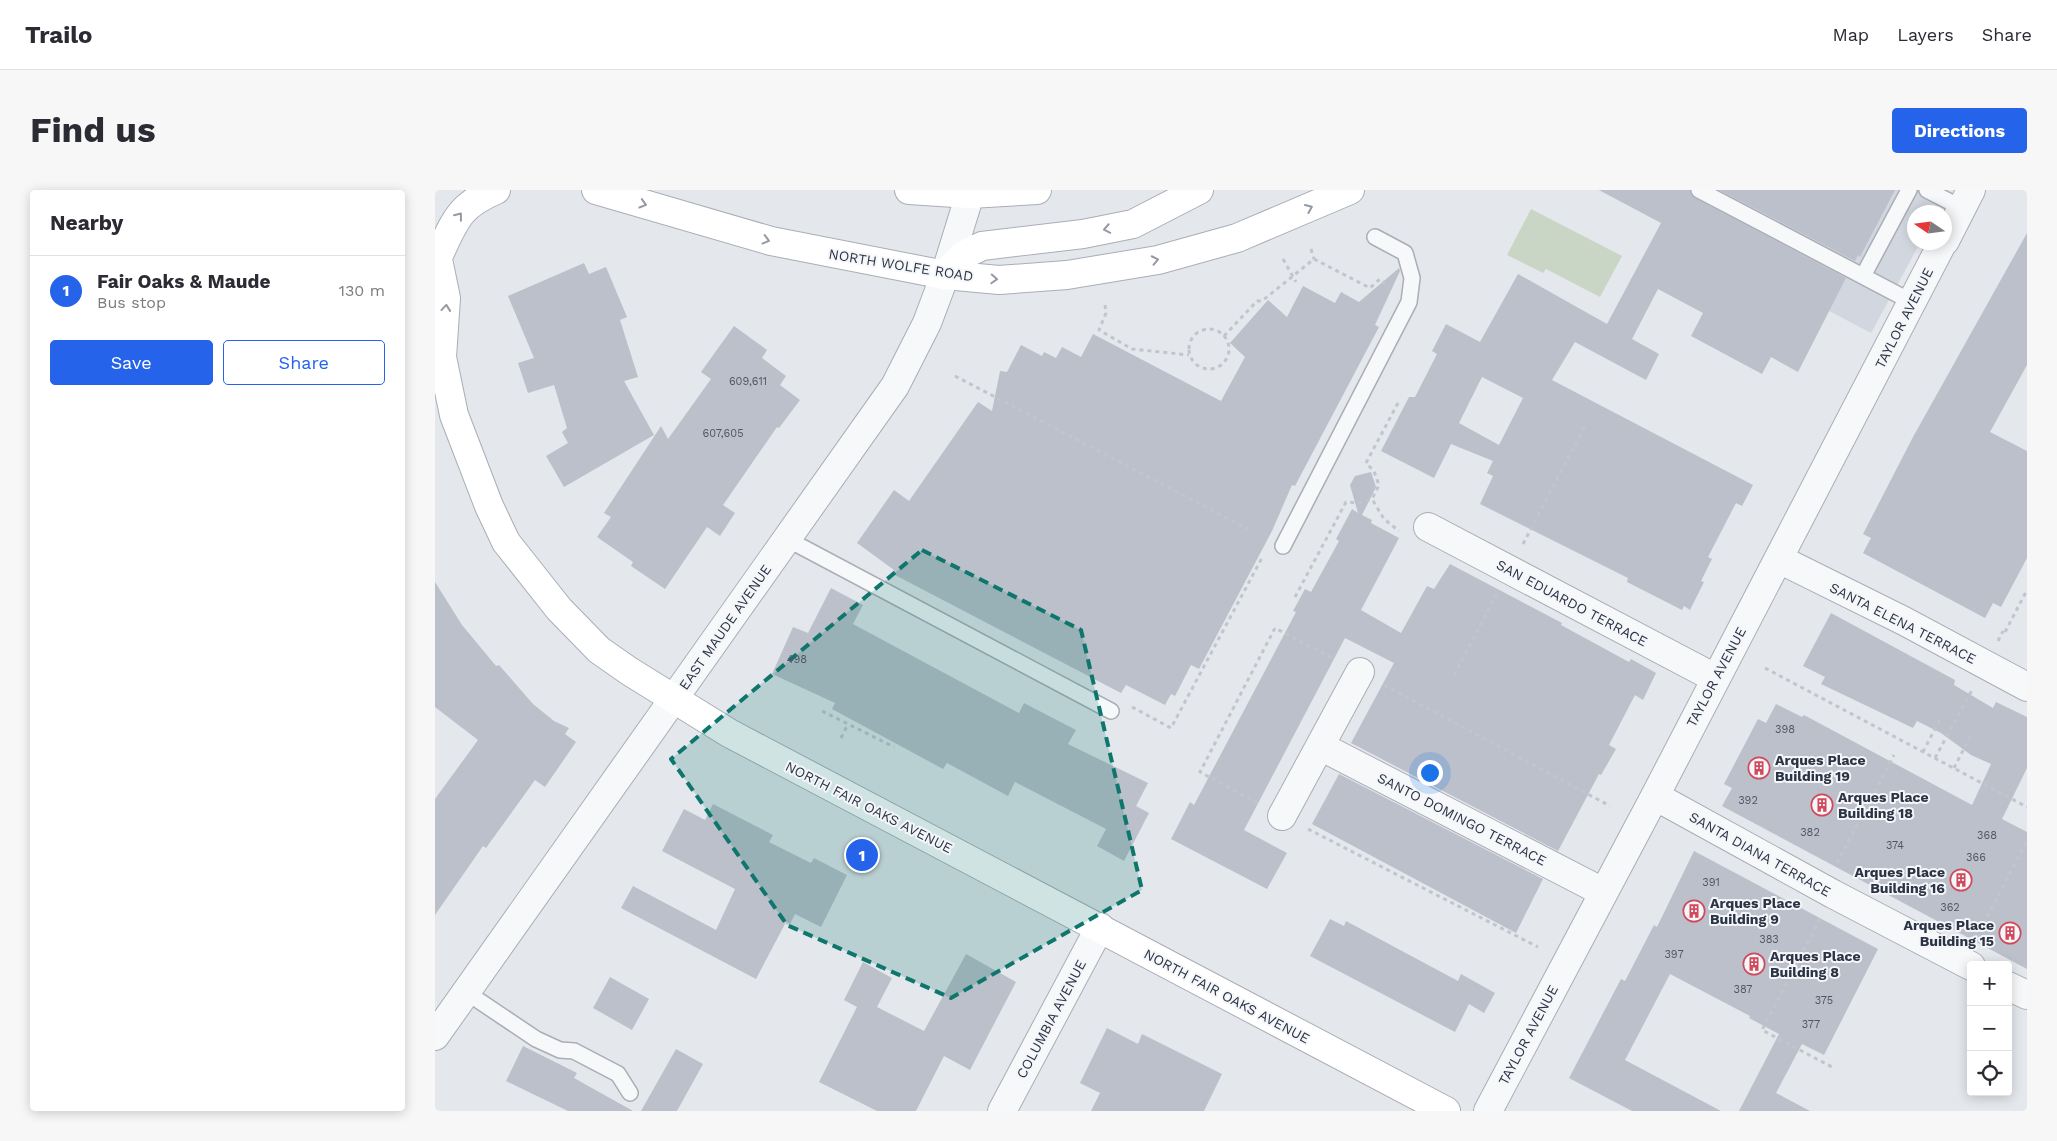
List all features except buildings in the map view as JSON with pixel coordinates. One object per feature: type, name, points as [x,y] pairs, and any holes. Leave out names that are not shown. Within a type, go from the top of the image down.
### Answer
[{"type":"main road","points":[[437,251],[463,210],[475,199],[496,190]]},
{"type":"main road","name":"NORTH WOLFE ROAD","points":[[597,190],[771,241],[945,275],[999,280],[1099,270],[1158,260],[1237,238],[1351,190]]},
{"type":"main road","points":[[909,190],[970,192],[1037,190]]},
{"type":"main road","points":[[945,275],[962,256],[982,246],[1083,234],[1133,224],[1199,190]]},
{"type":"main road","name":"NORTH FAIR OAKS AVENUE","points":[[437,251],[446,298],[438,351],[454,415],[489,506],[506,542],[559,609],[599,650],[674,700],[729,733],[1446,1111]]},
{"type":"street","name":"EAST MAUDE AVENUE","points":[[435,1036],[674,700],[752,585],[787,539],[895,386],[927,323],[945,275],[970,192]]},
{"type":"street","name":"TAYLOR AVENUE","points":[[1952,226],[1966,199]]},
{"type":"street","name":"TAYLOR AVENUE","points":[[1488,1111],[1655,796],[1940,250]]},
{"type":"street","name":"SAN EDUARDO TERRACE","points":[[1417,531],[1715,678]]},
{"type":"street","name":"SANTA ELENA TERRACE","points":[[1779,559],[1904,621],[2027,687]]},
{"type":"street","points":[[1282,816],[1360,672]]},
{"type":"street","name":"SANTO DOMINGO TERRACE","points":[[1321,746],[1603,892]]},
{"type":"street","name":"SANTA DIANA TERRACE","points":[[1655,796],[1828,891],[1967,964]]},
{"type":"street","name":"COLUMBIA AVENUE","points":[[1002,1111],[1100,927]]},
{"type":"street","points":[[2012,988],[2027,995]]},
{"type":"lane","points":[[1699,190],[1912,302]]},
{"type":"lane","points":[[1863,276],[1909,190]]},
{"type":"lane","points":[[1927,190],[1966,199]]},
{"type":"lane","points":[[1283,546],[1409,302],[1412,278],[1405,253],[1375,237]]},
{"type":"lane","points":[[787,539],[1111,711]]},
{"type":"lane","points":[[466,992],[536,1039],[560,1050],[573,1051],[617,1074],[629,1093]]},
{"type":"path","points":[[1311,249],[1314,258],[1370,288],[1380,279],[1392,292]]},
{"type":"path","points":[[1224,336],[1257,301],[1262,301],[1314,258]]},
{"type":"path","points":[[1283,259],[1295,282]]},
{"type":"path","points":[[1105,305],[1106,313],[1099,330],[1132,349],[1189,355],[1199,367],[1212,369],[1219,367],[1224,362],[1229,350],[1224,336],[1215,329],[1202,329],[1191,338],[1189,355]]},
{"type":"path","points":[[955,376],[1247,529]]},
{"type":"path","points":[[1373,499],[1379,485],[1373,471],[1366,463],[1398,403]]},
{"type":"path","points":[[1373,499],[1384,519],[1417,531]]},
{"type":"path","points":[[1295,597],[1346,502],[1359,503],[1373,499]]},
{"type":"path","points":[[1127,705],[1171,728],[1263,555]]},
{"type":"path","points":[[1935,758],[2027,590]]},
{"type":"path","points":[[1765,668],[2027,806]]},
{"type":"path","points":[[822,711],[894,747]]},
{"type":"path","points":[[1923,752],[1941,717]]},
{"type":"path","points":[[841,738],[849,724]]},
{"type":"path","points":[[1954,768],[1972,733]]},
{"type":"path","points":[[1832,1067],[1762,1030],[1894,755]]},
{"type":"path","points":[[1968,961],[2027,841]]},
{"type":"highlighted area","points":[[922,550],[1081,630],[1142,890],[951,998],[787,925],[671,759]]},
{"type":"shaded area","points":[[1599,190],[1947,190],[1939,205],[1907,205],[1907,250],[1916,250],[1871,333]]},
{"type":"green space","points":[[1531,209],[1622,256],[1600,297],[1546,269],[1543,273],[1507,255]]},
{"type":"place","name":"Arques Place Building 19","points":[[1759,768]]},
{"type":"place","name":"Arques Place Building 18","points":[[1822,805]]},
{"type":"place","name":"Fair Oaks & Maude","points":[[862,855]]},
{"type":"place","name":"Arques Place Building 16","points":[[1961,880]]},
{"type":"place","name":"Arques Place Building 9","points":[[1694,911]]},
{"type":"place","name":"Arques Place Building 15","points":[[2010,933]]},
{"type":"place","name":"Arques Place Building 8","points":[[1754,964]]}]
